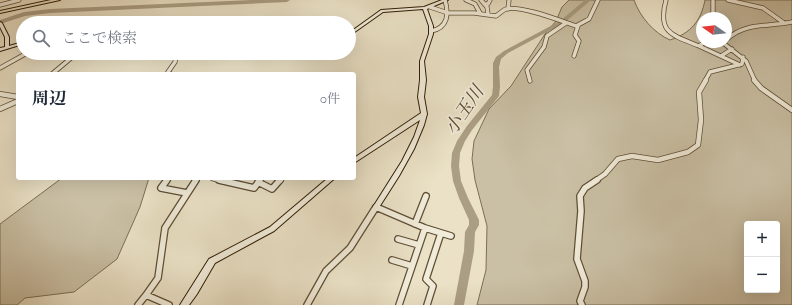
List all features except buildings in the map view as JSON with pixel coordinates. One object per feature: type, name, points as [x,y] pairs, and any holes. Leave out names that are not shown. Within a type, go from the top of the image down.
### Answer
[{"type":"main road","points":[[0,12],[58,0]]},
{"type":"street","points":[[0,5],[19,0]]},
{"type":"street","points":[[356,30],[382,11],[428,8],[446,0],[448,13],[443,29],[431,31]]},
{"type":"street","points":[[466,0],[475,4],[480,12]]},
{"type":"street","points":[[481,0],[485,4],[488,14]]},
{"type":"street","points":[[485,4],[488,4],[490,0]]},
{"type":"street","points":[[508,9],[507,6],[509,0]]},
{"type":"street","points":[[574,56],[579,41],[575,35],[578,26],[589,19],[598,0]]},
{"type":"street","points":[[666,0],[662,16],[665,28],[673,34],[696,45]]},
{"type":"street","points":[[707,0],[713,1],[712,12]]},
{"type":"street","points":[[728,0],[766,9],[784,23]]},
{"type":"street","points":[[428,8],[448,13],[480,12],[499,16],[508,9],[540,13],[565,23],[578,26]]},
{"type":"street","points":[[307,305],[326,271],[350,248],[376,207],[407,154],[422,122],[424,114],[421,98],[423,80],[422,61],[431,31],[428,8]]},
{"type":"street","points":[[732,34],[747,27],[792,22]]},
{"type":"street","points":[[0,23],[4,30],[7,48]]},
{"type":"street","points":[[530,81],[527,70],[544,47],[547,36],[553,30],[565,23]]},
{"type":"street","points":[[0,50],[16,45]]},
{"type":"street","points":[[703,48],[740,65]]},
{"type":"street","points":[[721,56],[732,49],[743,57],[756,83],[792,110]]},
{"type":"street","points":[[582,305],[580,302],[582,292],[585,287],[585,281],[577,259],[579,220],[581,211],[580,196],[593,181],[604,174],[618,159],[632,156],[658,160],[688,152],[698,145],[701,120],[699,92],[701,86],[712,71],[740,65],[743,62],[743,57]]},
{"type":"street","points":[[0,68],[16,59]]},
{"type":"street","points":[[54,72],[69,60]]},
{"type":"street","points":[[168,72],[175,60]]},
{"type":"street","points":[[0,94],[16,97]]},
{"type":"street","points":[[0,109],[16,102]]},
{"type":"street","points":[[356,160],[424,114]]},
{"type":"street","points":[[166,180],[160,188],[187,192]]},
{"type":"street","points":[[138,305],[158,278],[165,228],[196,180]]},
{"type":"street","points":[[232,180],[254,188],[260,180],[272,189],[280,180]]},
{"type":"street","points":[[184,305],[212,260],[272,229],[330,180]]},
{"type":"street","points":[[414,224],[426,196]]},
{"type":"street","points":[[376,207],[414,224],[451,236]]},
{"type":"street","points":[[399,305],[425,228]]},
{"type":"street","points":[[428,305],[433,286],[426,279],[441,233]]},
{"type":"street","points":[[398,239],[419,245]]},
{"type":"street","points":[[392,260],[412,266]]},
{"type":"street","points":[[146,295],[169,305]]},
{"type":"shaded area","points":[[569,0],[634,0],[648,24],[658,33],[670,40],[684,34],[696,22],[696,48],[732,48],[732,12],[702,12],[705,0],[792,0],[792,305],[477,305],[486,270],[487,226],[475,180],[472,159],[474,141],[489,109],[511,86],[545,34],[556,21],[562,7]]},
{"type":"shaded area","points":[[59,180],[148,180],[140,207],[117,259],[74,292],[25,298],[17,305],[0,305],[0,224]]},
{"type":"waterway","points":[[18,16],[50,11],[287,0]]},
{"type":"waterway","name":"小玉川","points":[[459,305],[469,251],[470,232],[474,225],[474,220],[463,198],[457,181],[455,166],[456,153],[461,141],[469,128],[495,96],[497,87],[496,67],[498,58],[506,52],[562,22],[588,0]]},
{"type":"waterway","points":[[0,22],[16,17]]}]
